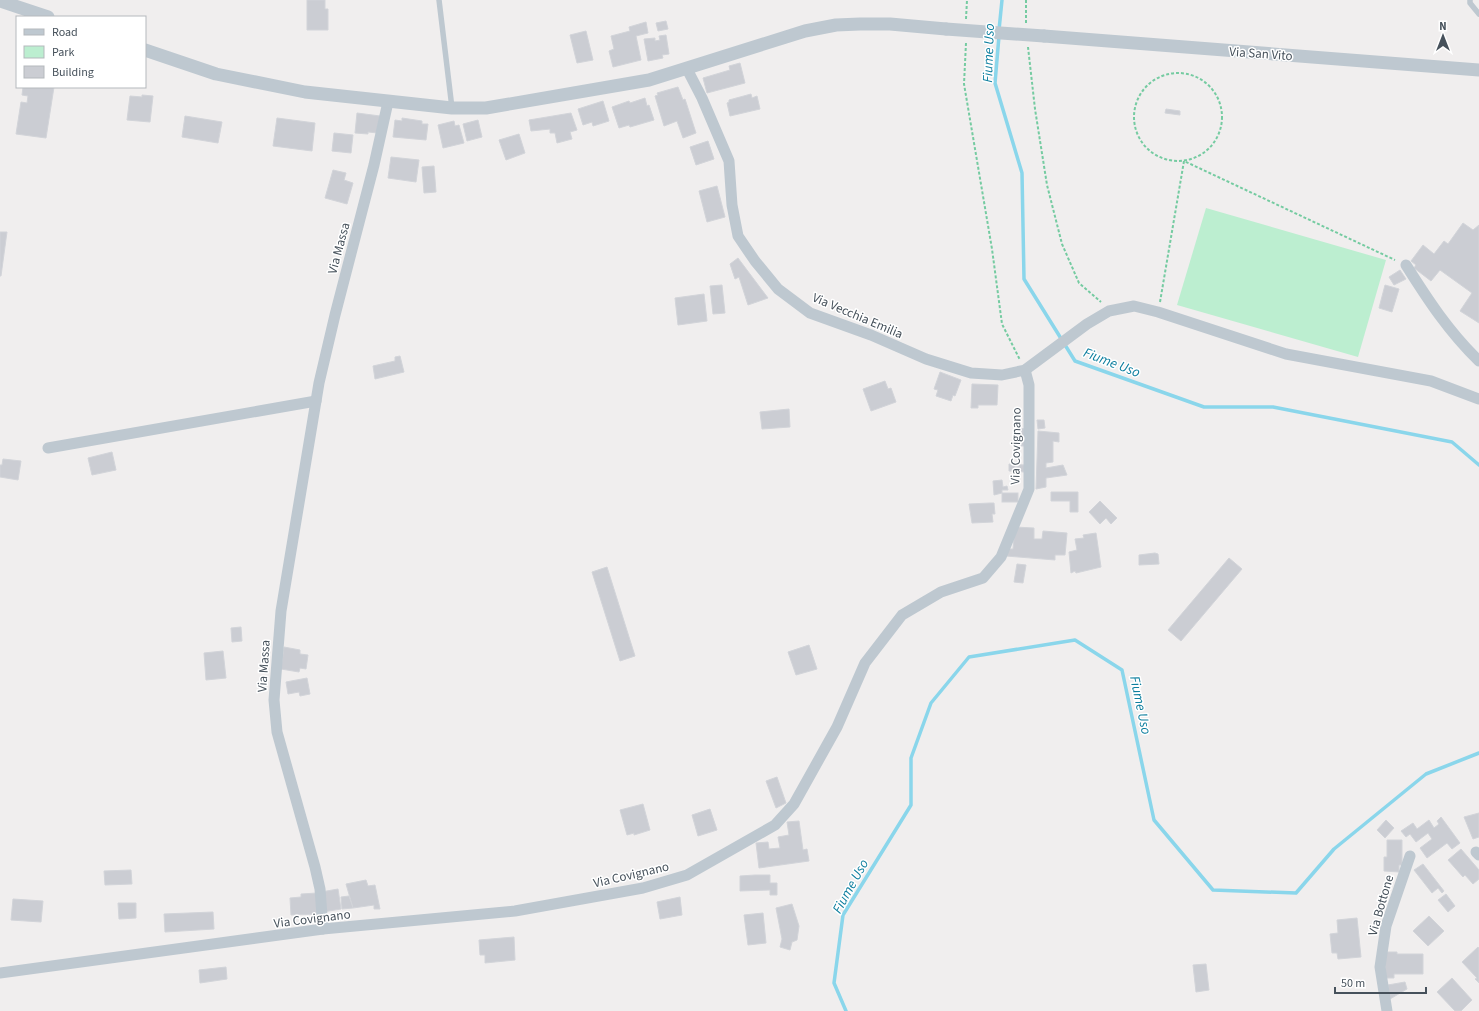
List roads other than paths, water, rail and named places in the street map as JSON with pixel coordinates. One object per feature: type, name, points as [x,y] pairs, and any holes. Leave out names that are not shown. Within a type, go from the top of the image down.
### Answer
[{"type":"street","points":[[0,1],[45,16]]},
{"type":"street","name":"Via San Vito","points":[[146,50],[216,74],[305,92],[452,108],[486,108],[649,80],[804,31],[860,24],[890,24],[1479,70]]},
{"type":"street","name":"Via Vecchia Emilia","points":[[687,69],[702,98],[729,161],[732,205],[738,236],[778,289],[810,313],[871,335],[926,359],[971,373],[1002,375],[1025,370],[1087,324],[1109,311],[1134,306],[1158,312],[1286,354],[1432,381],[1479,399]]},
{"type":"street","name":"Via Massa","points":[[323,929],[320,889],[277,732],[274,700],[281,611],[316,401],[335,315],[366,200],[388,102]]},
{"type":"street","points":[[1406,265],[1439,315],[1458,340],[1479,361]]},
{"type":"street","name":"Via Covignano","points":[[0,973],[323,929],[515,911],[643,888],[686,875],[775,825],[794,804],[837,727],[865,663],[902,615],[941,592],[983,578],[1001,557],[1029,489],[1029,385],[1025,370]]},
{"type":"street","points":[[48,448],[316,401]]},
{"type":"street","name":"Via Bottone","points":[[1387,1011],[1380,967],[1386,926],[1410,856]]},
{"type":"lane","points":[[439,0],[452,108]]},
{"type":"lane","points":[[1470,0],[1470,3],[1479,14]]},
{"type":"waterway","name":"Fiume Uso","points":[[999,30],[1002,0]]},
{"type":"waterway","name":"Fiume Uso","points":[[999,36],[995,83],[1022,173],[1024,279],[1075,361],[1204,407],[1273,407],[1452,442],[1479,465]]},
{"type":"waterway","name":"Fiume Uso","points":[[846,1011],[834,983],[843,915],[911,805],[911,758],[931,703],[969,657],[1075,640],[1122,670],[1154,820],[1213,890],[1296,893],[1334,849],[1426,774],[1479,753]]}]
